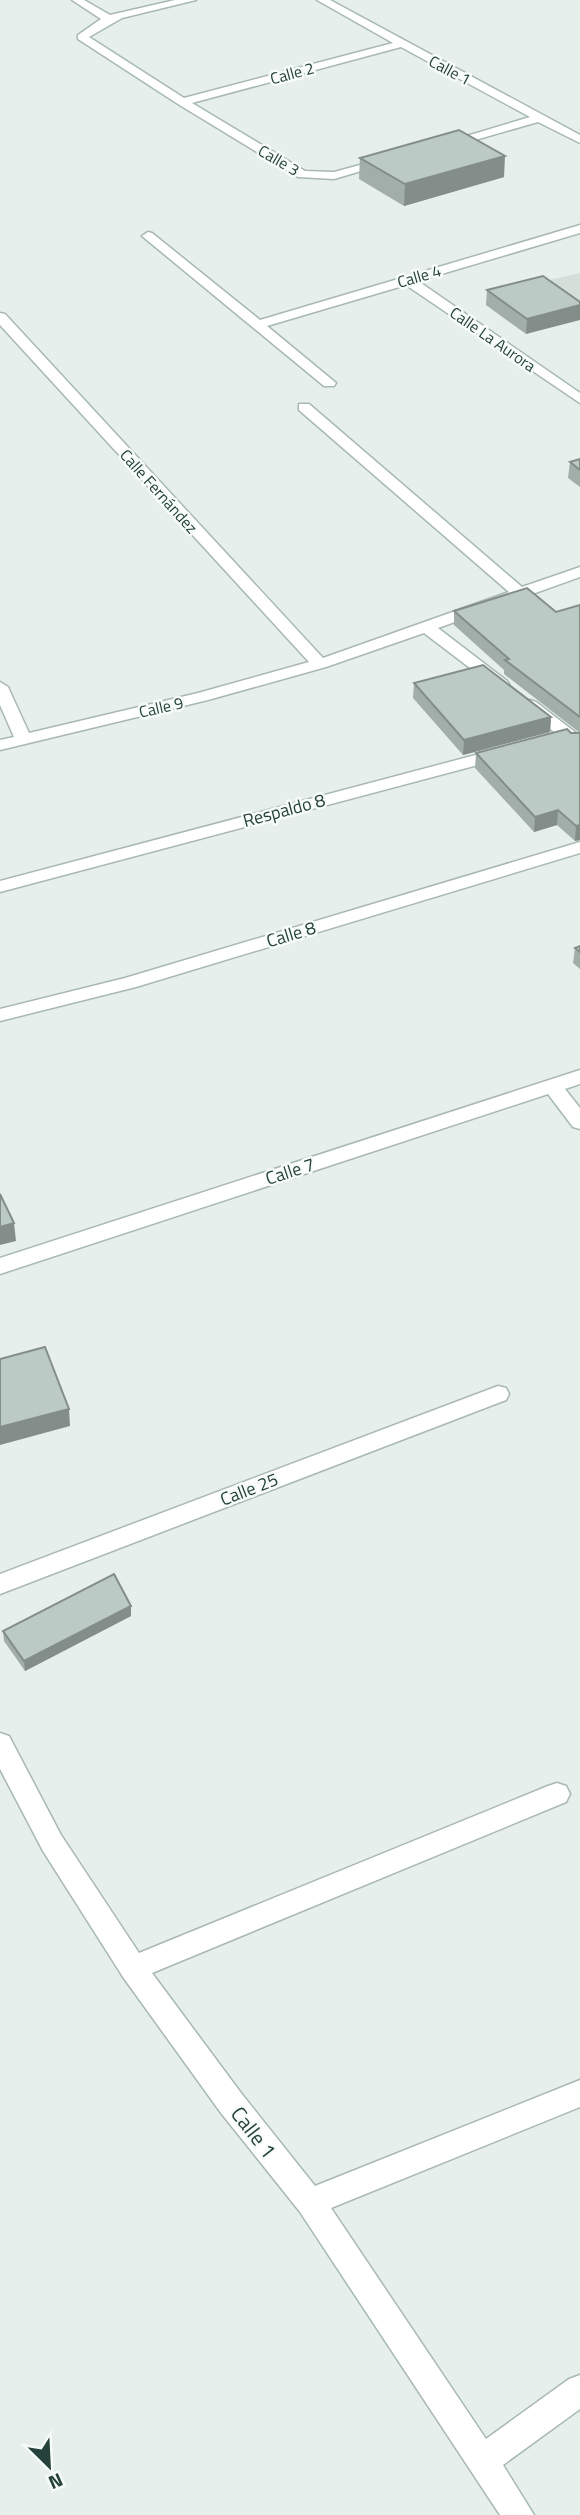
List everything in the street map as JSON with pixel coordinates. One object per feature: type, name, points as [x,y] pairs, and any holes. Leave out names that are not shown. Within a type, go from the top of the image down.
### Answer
[{"type":"street","points":[[77,0],[108,19],[191,0]]},
{"type":"street","name":"Calle 1","points":[[322,0],[580,140]]},
{"type":"street","name":"Calle 3","points":[[108,19],[82,37],[182,102],[302,174],[318,178],[340,175],[393,160]]},
{"type":"street","name":"Calle 2","points":[[182,102],[402,44]]},
{"type":"street","points":[[433,149],[540,118]]},
{"type":"street","name":"Calle 4","points":[[258,325],[580,229]]},
{"type":"street","points":[[149,236],[329,383]]},
{"type":"street","name":"Calle La Aurora","points":[[407,280],[580,399]]},
{"type":"street","name":"Calle Fernández","points":[[0,317],[320,664]]},
{"type":"street","points":[[304,407],[521,594]]},
{"type":"street","points":[[428,628],[580,572]]},
{"type":"street","points":[[428,628],[574,740]]},
{"type":"street","name":"Calle 9","points":[[0,745],[202,697],[320,664],[428,628]]},
{"type":"street","points":[[0,687],[24,740]]},
{"type":"street","points":[[542,742],[574,740]]},
{"type":"street","name":"Respaldo 8","points":[[0,887],[516,749]]},
{"type":"street","name":"Calle 8","points":[[0,1015],[130,982],[580,847]]},
{"type":"street","name":"Calle 7","points":[[0,1266],[580,1077]]},
{"type":"street","points":[[552,1086],[580,1122]]},
{"type":"street","name":"Calle 25","points":[[0,1584],[498,1394]]},
{"type":"street","name":"Calle 1","points":[[0,1744],[52,1843],[133,1968],[231,2103],[310,2202],[518,2515]]},
{"type":"street","points":[[133,1968],[557,1794]]},
{"type":"street","points":[[310,2202],[580,2093]]},
{"type":"street","points":[[482,2461],[580,2390]]},
{"type":"shaded area","points":[[580,273],[580,302],[549,280]]},
{"type":"building","points":[[459,130],[505,156],[405,184],[360,158]]},
{"type":"building","points":[[543,276],[580,302],[580,305],[527,319],[487,290]]},
{"type":"building","points":[[580,459],[580,470],[570,462]]},
{"type":"building","points":[[527,588],[556,612],[580,605],[580,717],[505,660],[509,659],[454,611]]},
{"type":"building","points":[[483,665],[551,717],[464,740],[414,683]]},
{"type":"building","points":[[567,729],[571,733],[580,733],[580,825],[576,826],[558,810],[535,817],[476,753]]},
{"type":"building","points":[[0,1194],[14,1223],[0,1227]]},
{"type":"building","points":[[45,1347],[69,1409],[0,1427],[0,1359]]},
{"type":"building","points":[[114,1574],[131,1606],[24,1661],[3,1631]]}]
